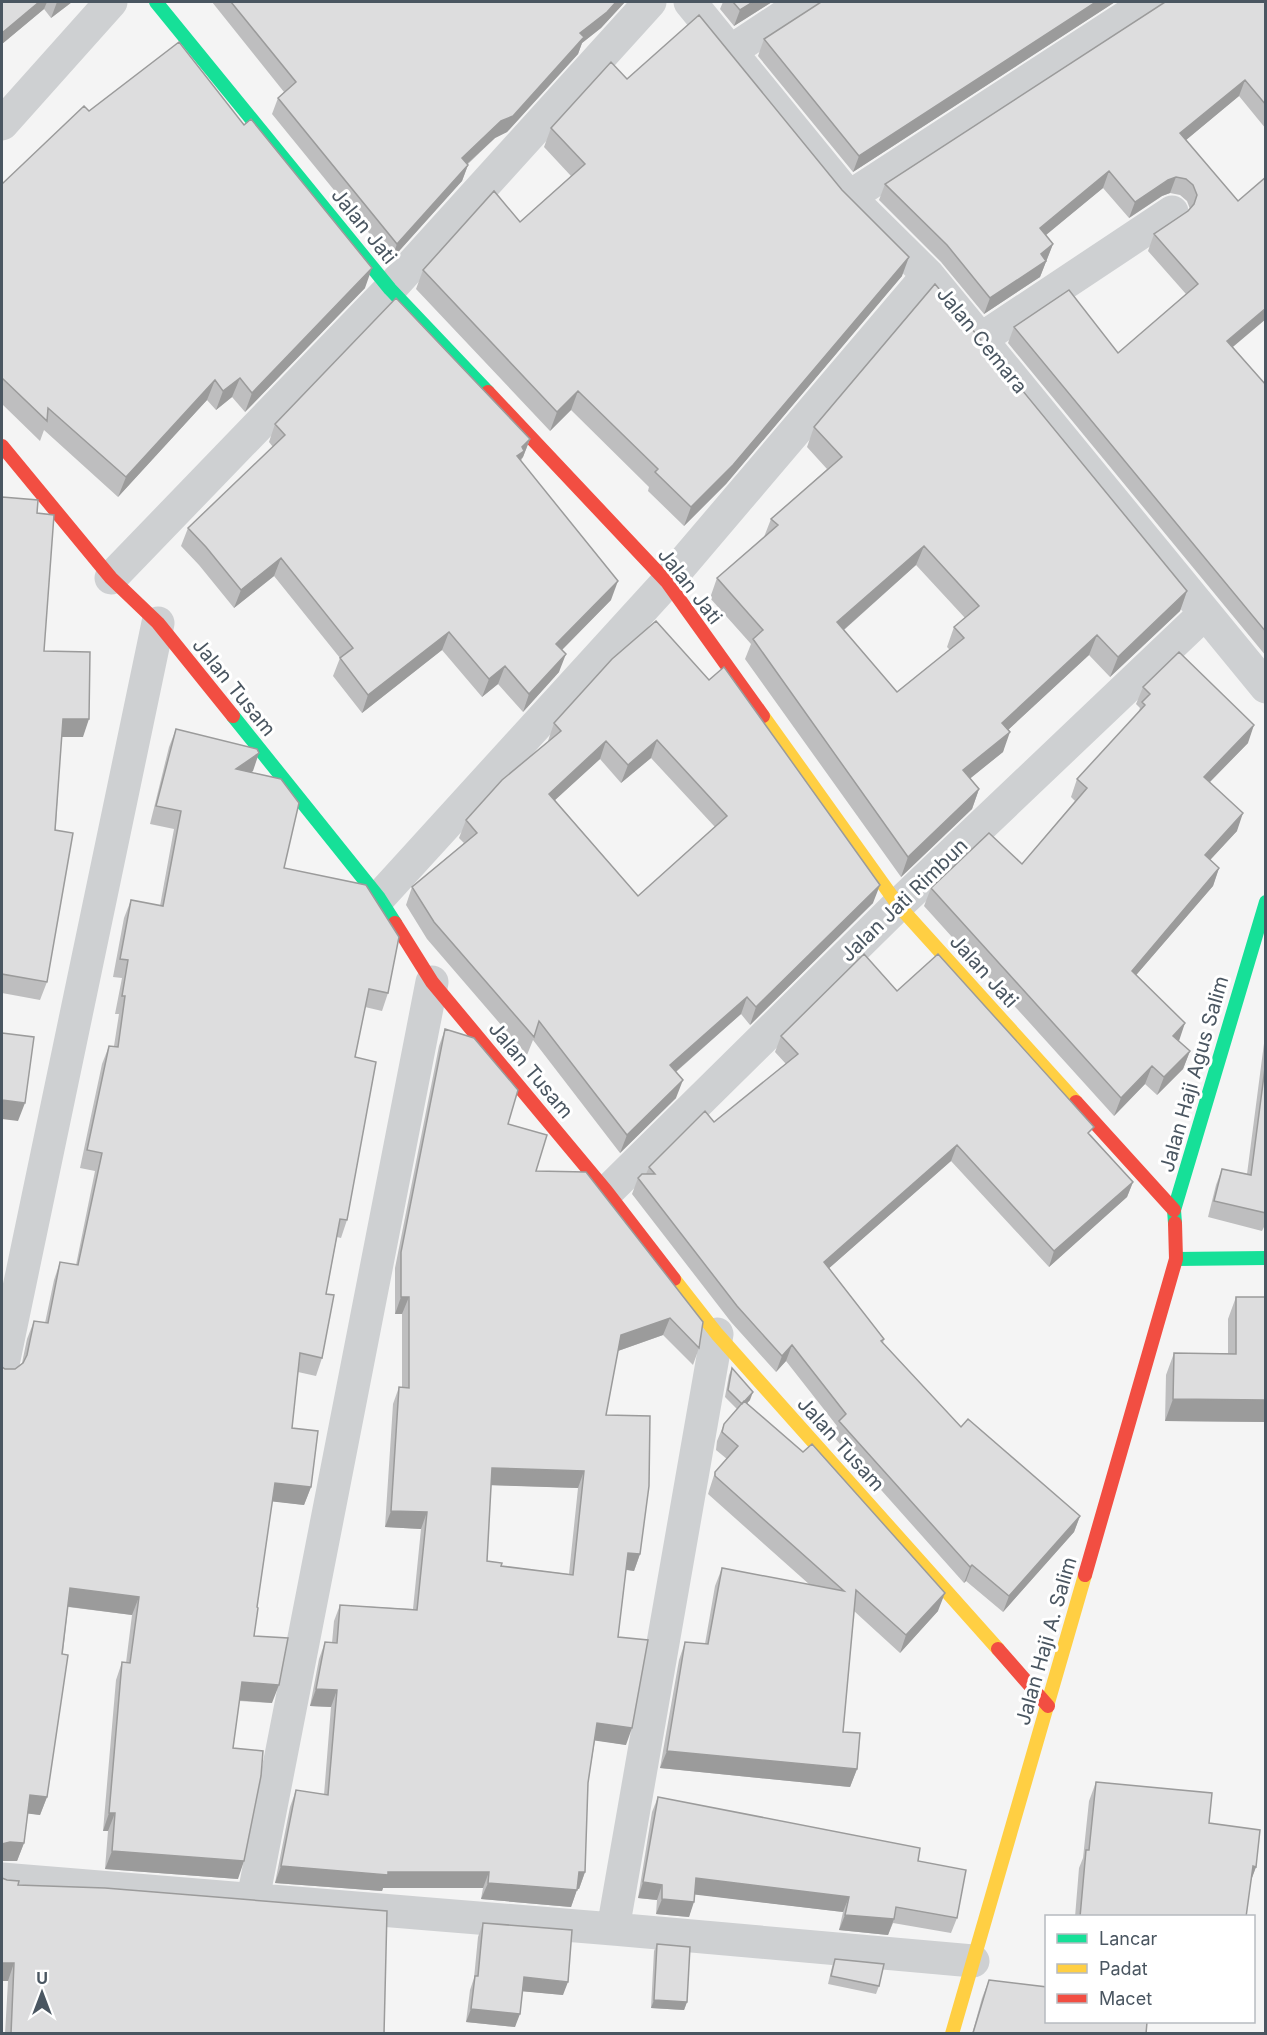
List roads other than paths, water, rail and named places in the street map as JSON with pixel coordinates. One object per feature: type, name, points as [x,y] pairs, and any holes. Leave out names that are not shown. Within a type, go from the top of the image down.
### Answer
[{"type":"street","points":[[2,123],[111,2]]},
{"type":"street","name":"Jalan Jati","points":[[156,2],[390,289],[667,582],[898,905],[1174,1210]]},
{"type":"street","points":[[111,579],[390,289],[650,2]]},
{"type":"street","name":"Jalan Cemara","points":[[690,2],[849,197],[928,275],[1266,687]]},
{"type":"street","points":[[731,51],[805,2]]},
{"type":"street","points":[[849,197],[1149,2]]},
{"type":"street","points":[[981,339],[1172,212]]},
{"type":"street","points":[[379,898],[667,582],[928,275]]},
{"type":"street","name":"Jalan Tusam","points":[[2,446],[111,579],[158,623],[379,898],[432,982],[607,1192],[717,1334],[1048,1706]]},
{"type":"street","name":"Jalan Jati Rimbun","points":[[607,1192],[898,905],[1205,613]]},
{"type":"street","points":[[2,1369],[158,623]]},
{"type":"street","name":"Jalan Haji Agus Salim","points":[[1176,1259],[1174,1210],[1266,902]]},
{"type":"street","points":[[253,1899],[432,982]]},
{"type":"street","points":[[1176,1259],[1266,1258]]},
{"type":"street","name":"Jalan Haji A. Salim","points":[[952,2034],[1176,1259]]},
{"type":"street","points":[[613,1929],[717,1334]]},
{"type":"street","points":[[2,1879],[973,1961]]}]
